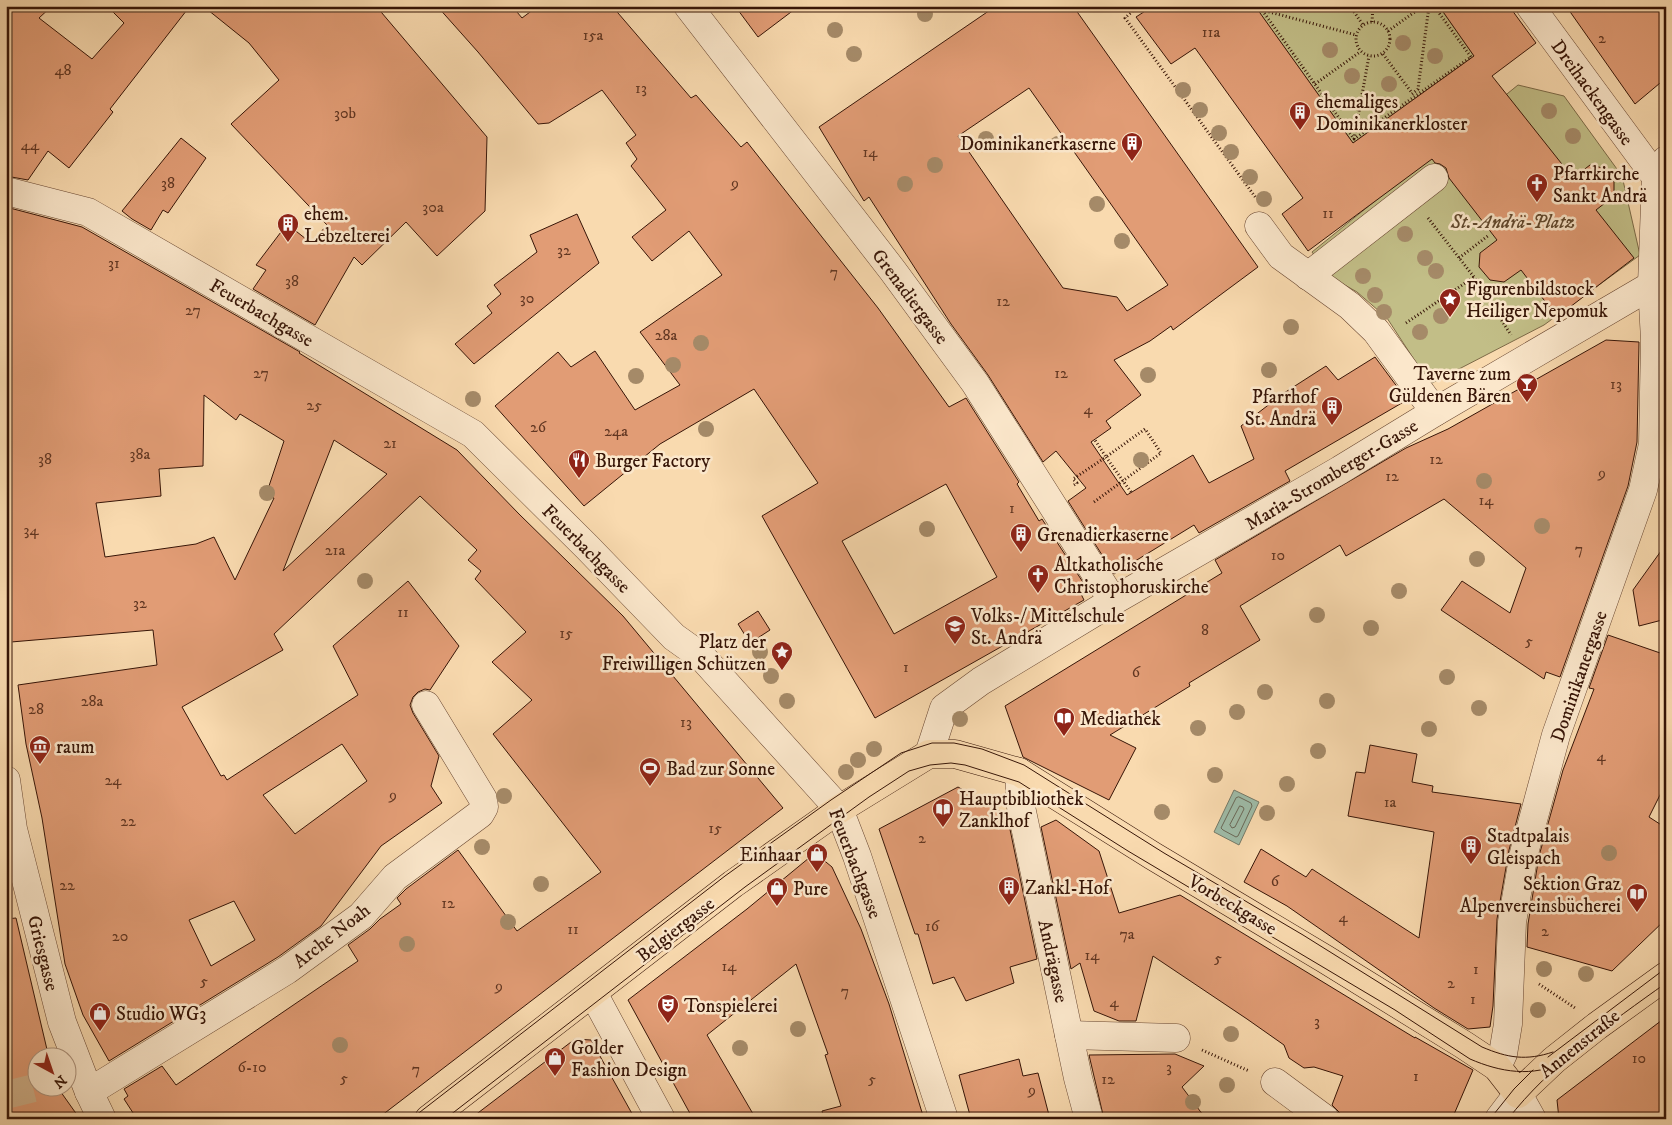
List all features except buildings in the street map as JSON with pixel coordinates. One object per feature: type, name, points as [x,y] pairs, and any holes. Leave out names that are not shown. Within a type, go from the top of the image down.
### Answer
[{"type":"main road","name":"Belgiergasse","points":[[429,1119],[733,884],[838,810],[929,754]]},
{"type":"main road","name":"Vorbeckgasse","points":[[929,754],[955,754],[1019,772],[1153,856],[1333,964],[1497,1068],[1518,1094]]},
{"type":"main road","name":"Annenstraße","points":[[1518,1094],[1554,1060],[1666,976]]},
{"type":"street","name":"Grenadiergasse","points":[[688,6],[893,271],[994,410],[1113,601]]},
{"type":"street","name":"Dreihackengasse","points":[[1530,6],[1661,169]]},
{"type":"street","points":[[1652,285],[1661,169]]},
{"type":"street","points":[[1308,276],[1434,178]]},
{"type":"street","name":"Feuerbachgasse","points":[[6,191],[88,212],[473,434],[587,547],[674,637],[702,657],[783,745],[838,810],[860,864],[944,1119]]},
{"type":"street","points":[[1259,226],[1281,256],[1350,306],[1376,331],[1435,412]]},
{"type":"street","name":"Maria-Stromberger-Gasse","points":[[929,754],[944,708],[981,681],[1113,601],[1340,470],[1652,285]]},
{"type":"street","name":"Dominikanergasse","points":[[1497,1068],[1503,1054],[1508,1024],[1512,922],[1524,853],[1556,735],[1643,490],[1653,444],[1655,340],[1652,285]]},
{"type":"street","name":"Arche Noah","points":[[80,1082],[287,970],[361,916],[395,877],[480,814],[484,808],[483,799],[426,705]]},
{"type":"street","name":"Andrägasse","points":[[1019,772],[1021,807],[1078,1078],[1089,1119]]},
{"type":"street","name":"Griesgasse","points":[[6,780],[13,829],[62,1022],[80,1082],[102,1119]]},
{"type":"street","points":[[593,993],[661,1119]]},
{"type":"street","points":[[1069,1035],[1176,1038]]},
{"type":"street","points":[[1275,1082],[1325,1119]]},
{"type":"street","points":[[1518,1094],[1532,1119]]},
{"type":"street","name":"Annenstraße","points":[[1499,1119],[1518,1094]]},
{"type":"path","points":[[1138,6],[1125,18],[1264,209],[1259,226]]},
{"type":"path","points":[[1262,10],[1267,6]]},
{"type":"path","points":[[1350,6],[1364,25]]},
{"type":"path","points":[[1372,22],[1373,6]]},
{"type":"path","points":[[1388,31],[1423,6]]},
{"type":"path","points":[[1413,95],[1418,89],[1429,6]]},
{"type":"path","points":[[1354,139],[1413,95],[1471,57],[1434,6]]},
{"type":"path","points":[[1262,10],[1356,35]]},
{"type":"path","points":[[1262,10],[1354,139]]},
{"type":"path","points":[[1372,22],[1382,24],[1388,31],[1390,40],[1389,46],[1383,54],[1374,57],[1360,52],[1355,41],[1356,35],[1364,25],[1372,22]]},
{"type":"path","points":[[1315,84],[1360,52]]},
{"type":"path","points":[[1383,54],[1413,95]]},
{"type":"path","points":[[1354,139],[1369,56]]},
{"type":"path","points":[[1412,195],[1474,278],[1511,336]]},
{"type":"path","points":[[1459,258],[1489,235]]},
{"type":"path","points":[[1384,342],[1400,326],[1474,278]]},
{"type":"path","points":[[1071,488],[1077,483],[1074,479],[1145,429],[1161,453],[1094,502]]},
{"type":"path","points":[[1095,440],[1131,492]]},
{"type":"path","points":[[1510,965],[1572,1006],[1597,1026]]},
{"type":"path","points":[[1176,1038],[1275,1082]]},
{"type":"green space","points":[[1264,6],[1439,6],[1474,56],[1353,143],[1258,11]]},
{"type":"green space","name":"St.-Andrä-Platz","points":[[1518,85],[1564,96],[1622,176],[1640,255],[1544,325],[1430,384],[1387,318],[1357,292],[1329,276],[1312,252]]},
{"type":"water","points":[[1234,790],[1259,802],[1239,845],[1214,832]]},
{"type":"tunnel","points":[[6,1095],[28,1090]]},
{"type":"tram line","points":[[411,1119],[725,876],[831,800],[901,753],[932,743],[954,743],[982,749],[1024,765],[1164,853],[1303,935],[1482,1047],[1500,1054],[1517,1057],[1534,1057],[1553,1052]]},
{"type":"tram line","points":[[445,1119],[745,887],[869,797],[909,771],[930,765],[951,763],[965,765],[1019,782],[1128,851],[1395,1010],[1470,1059],[1505,1070],[1528,1072],[1552,1067],[1563,1062]]},
{"type":"tram line","points":[[1548,1057],[1666,968]]},
{"type":"tram line","points":[[1508,1119],[1525,1099],[1562,1063],[1602,1029],[1666,983]]},
{"type":"tram line","points":[[1490,1119],[1514,1089],[1533,1070]]},
{"type":"place","name":"ehemaliges Dominikanerkloster","points":[[1300,131]]},
{"type":"place","name":"Dominikanerkaserne","points":[[1132,162]]},
{"type":"place","name":"Pfarrkirche Sankt Andrä","points":[[1537,203]]},
{"type":"place","name":"ehem. Lebzelterei","points":[[288,243]]},
{"type":"place","name":"Figurenbildstock Heiliger Nepomuk","points":[[1450,318]]},
{"type":"place","name":"Taverne zum Güldenen Bären","points":[[1527,403]]},
{"type":"place","name":"Pfarrhof St. Andrä","points":[[1332,426]]},
{"type":"place","name":"Burger Factory","points":[[579,479]]},
{"type":"place","name":"Grenadierkaserne","points":[[1021,553]]},
{"type":"place","name":"Altkatholische Christophoruskirche","points":[[1038,594]]},
{"type":"place","name":"Volks-/ Mittelschule St. Andrä","points":[[955,645]]},
{"type":"place","name":"Platz der Freiwilligen Schützen","points":[[782,671]]},
{"type":"place","name":"Mediathek","points":[[1064,737]]},
{"type":"place","name":"raum","points":[[40,765]]},
{"type":"place","name":"Bad zur Sonne","points":[[650,787]]},
{"type":"place","name":"Hauptbibliothek Zanklhof","points":[[943,828]]},
{"type":"place","name":"Stadtpalais Gleispach","points":[[1471,865]]},
{"type":"place","name":"Einhaar","points":[[817,873]]},
{"type":"place","name":"Zankl-Hof","points":[[1009,906]]},
{"type":"place","name":"Pure","points":[[777,907]]},
{"type":"place","name":"Sektion Graz Alpenvereinsbücherei","points":[[1637,913]]},
{"type":"place","name":"Tonspielerei","points":[[668,1024]]},
{"type":"place","name":"Studio WG3","points":[[100,1032]]},
{"type":"place","name":"Golder Fashion Design","points":[[555,1077]]}]
